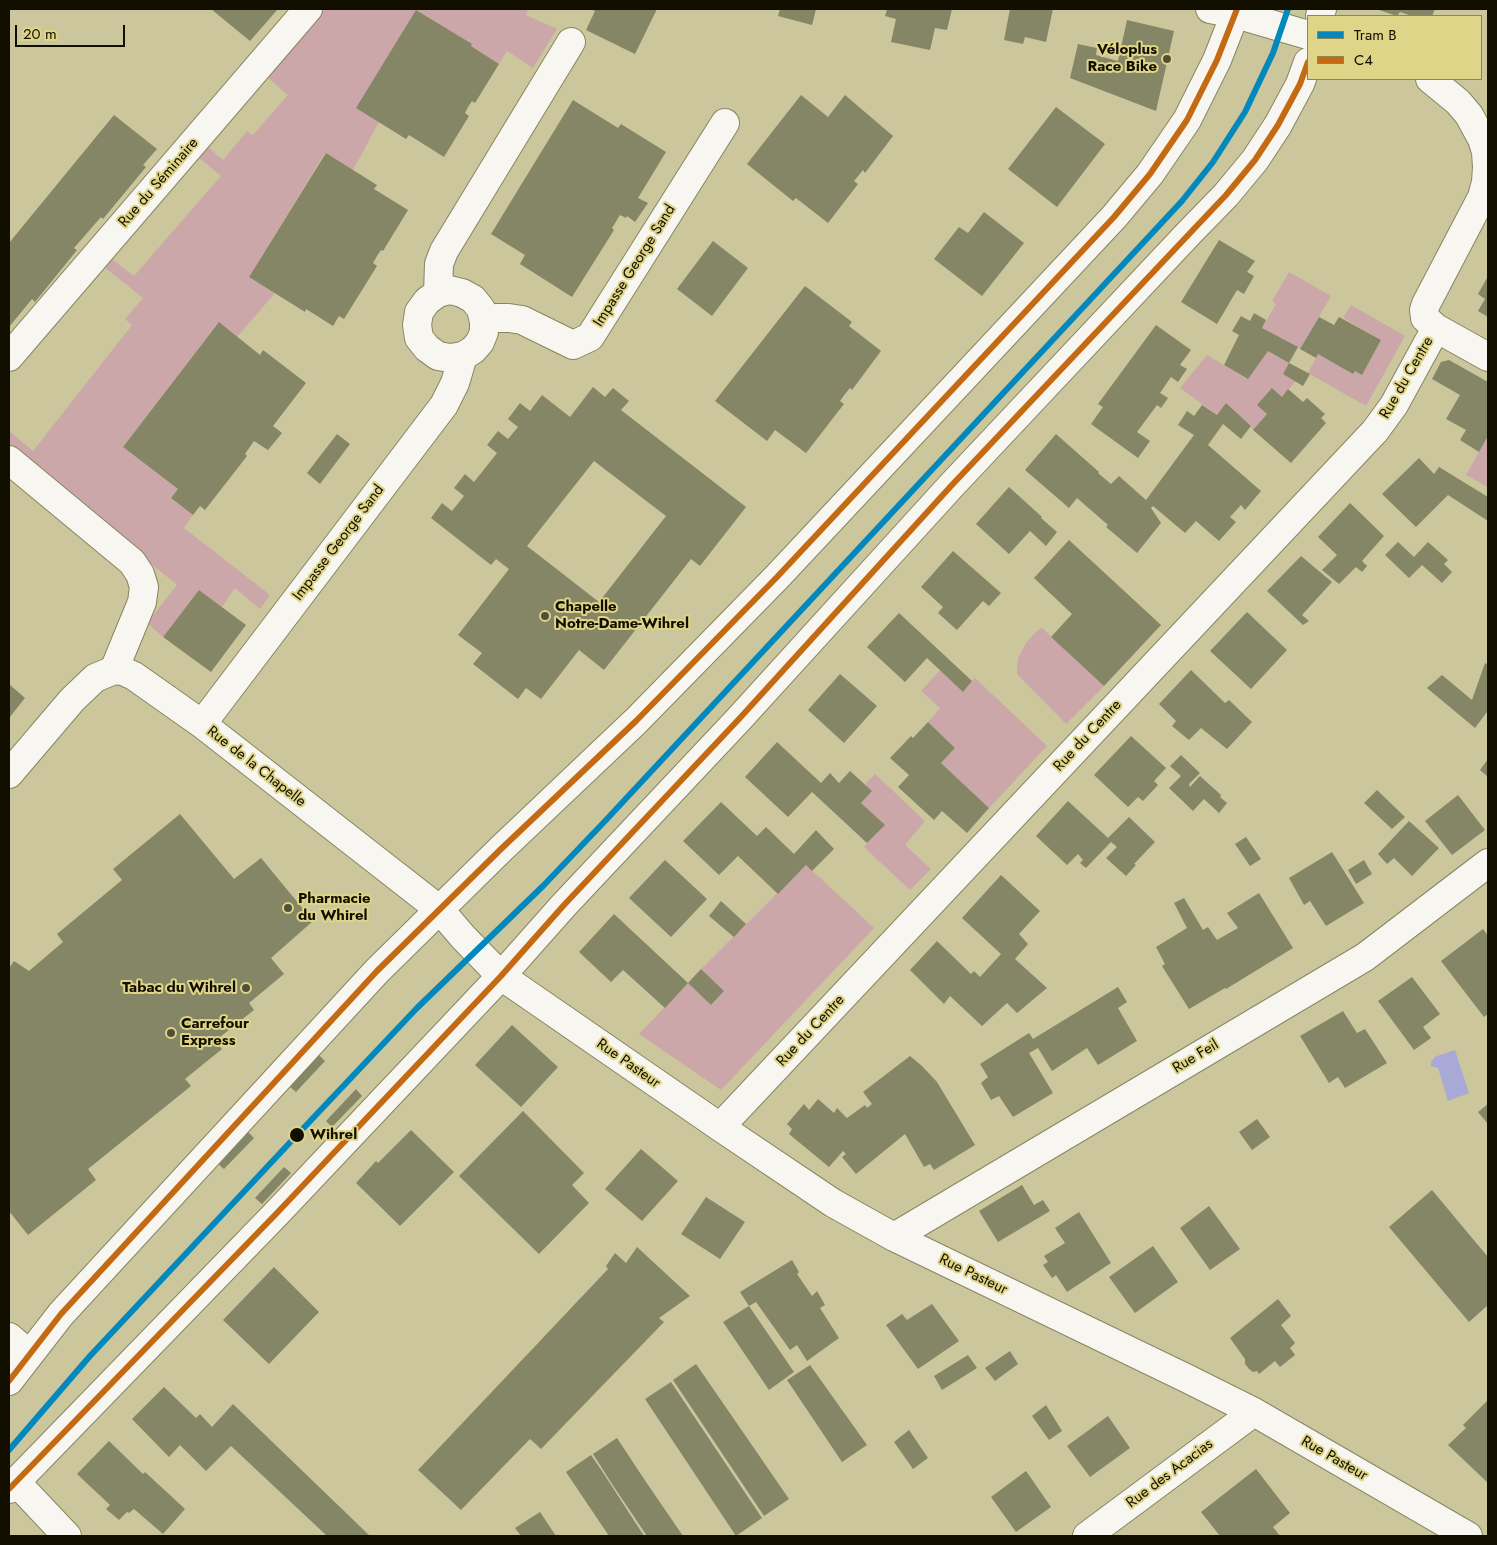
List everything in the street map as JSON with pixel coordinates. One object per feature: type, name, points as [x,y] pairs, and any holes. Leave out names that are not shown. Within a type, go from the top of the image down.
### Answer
[{"type":"street","name":"Rue du Séminaire","points":[[9,357],[308,9]]},
{"type":"street","points":[[9,1381],[19,1346],[61,1314],[377,971],[501,849],[636,721],[777,577],[1114,217],[1150,174],[1187,120],[1217,60],[1228,10],[1307,35]]},
{"type":"street","points":[[438,293],[439,264],[444,251],[571,42]]},
{"type":"street","points":[[67,1536],[12,1485],[276,1214],[501,976],[564,905],[739,719],[951,486],[1226,195],[1255,160],[1278,125],[1300,84],[1307,65]]},
{"type":"street","points":[[1431,80],[1458,102],[1469,115],[1482,139],[1486,152],[1487,167],[1482,197],[1424,310],[1425,318],[1436,328],[1488,357]]},
{"type":"street","name":"Impasse George Sand","points":[[484,322],[496,318],[522,320],[573,345],[590,337],[725,123]]},
{"type":"street","points":[[450,290],[462,293],[473,299],[481,309],[484,322],[484,332],[480,342],[473,350],[463,356],[450,358],[438,356],[427,348],[419,338],[417,324],[420,312],[427,301],[438,293],[450,290]]},
{"type":"street","name":"Rue du Centre","points":[[720,1127],[1375,431],[1394,406],[1436,328]]},
{"type":"street","name":"Impasse George Sand","points":[[202,724],[444,405],[455,383],[463,356]]},
{"type":"street","points":[[9,460],[132,562],[140,574],[144,587],[142,602],[114,670],[95,678],[87,684],[9,774]]},
{"type":"street","name":"Rue de la Chapelle","points":[[114,670],[123,671],[134,676],[202,724],[440,910],[501,976]]},
{"type":"street","name":"Rue Feil","points":[[894,1237],[1365,957],[1488,863]]},
{"type":"street","name":"Rue Pasteur","points":[[501,976],[833,1203],[894,1237],[1254,1412],[1468,1536]]},
{"type":"street","name":"Rue des Acacias","points":[[1087,1536],[1254,1412]]},
{"type":"shaded area","points":[[323,9],[528,9],[526,15],[557,29],[533,68],[507,51],[499,64],[471,46],[379,122],[353,170],[325,153],[249,277],[275,293],[237,337],[218,323],[123,447],[178,489],[171,498],[193,515],[184,528],[270,595],[260,609],[235,588],[222,607],[199,590],[163,637],[147,623],[177,585],[9,447],[9,431],[33,451],[132,325],[125,319],[143,298],[98,262],[105,254],[134,276],[221,176],[198,157],[207,146],[223,160],[247,131],[253,135],[288,95],[267,77]]},
{"type":"shaded area","points":[[1289,272],[1331,296],[1300,349],[1262,328],[1276,304],[1272,301]]},
{"type":"shaded area","points":[[1351,305],[1405,336],[1366,406],[1308,373],[1318,354],[1353,373],[1355,371],[1362,374],[1381,340],[1343,318]]},
{"type":"shaded area","points":[[1268,351],[1289,363],[1284,374],[1296,381],[1282,397],[1272,388],[1267,414],[1253,430],[1226,403],[1217,415],[1180,388],[1207,355],[1247,379]]},
{"type":"shaded area","points":[[1488,436],[1488,487],[1466,475]]},
{"type":"shaded area","points":[[1042,628],[1104,686],[1066,724],[1017,674],[1018,658],[1026,643]]},
{"type":"shaded area","points":[[940,670],[962,691],[975,678],[1047,746],[989,808],[941,763],[955,748],[928,722],[940,708],[921,691]]},
{"type":"shaded area","points":[[875,774],[925,821],[905,845],[931,869],[910,890],[864,847],[884,825],[861,803],[872,791],[865,784]]},
{"type":"shaded area","points":[[806,865],[874,928],[721,1090],[639,1034],[688,983],[711,1005],[724,991],[701,969]]},
{"type":"water","points":[[1455,1050],[1469,1093],[1448,1101],[1438,1068],[1431,1066],[1431,1061],[1434,1057]]},
{"type":"building","points":[[211,9],[278,9],[250,41]]},
{"type":"building","points":[[590,9],[657,9],[635,54],[586,30],[595,11]]},
{"type":"building","points":[[780,9],[816,9],[812,25],[778,16]]},
{"type":"building","points":[[887,9],[952,9],[947,30],[935,28],[930,50],[891,42],[896,19],[885,16]]},
{"type":"building","points":[[1010,9],[1053,9],[1046,42],[1025,37],[1023,44],[1004,40]]},
{"type":"building","points":[[1376,9],[1435,9],[1432,15],[1409,15],[1400,12],[1398,15]]},
{"type":"building","points":[[416,10],[472,44],[471,46],[499,64],[475,103],[472,101],[468,107],[465,113],[469,116],[444,157],[409,135],[406,139],[356,108]]},
{"type":"building","points":[[1127,20],[1174,31],[1156,111],[1070,78],[1078,44],[1097,48],[1096,55],[1118,61]]},
{"type":"building","points":[[801,95],[828,117],[845,95],[893,136],[865,173],[863,170],[854,181],[858,184],[828,223],[796,198],[793,201],[747,164]]},
{"type":"building","points":[[573,100],[618,128],[621,124],[666,152],[638,198],[648,203],[635,222],[627,216],[626,218],[620,215],[612,228],[614,230],[572,297],[520,264],[525,255],[491,234]]},
{"type":"building","points":[[1056,107],[1105,144],[1057,207],[1008,169]]},
{"type":"building","points":[[114,115],[157,149],[143,165],[146,167],[103,219],[101,217],[74,248],[77,250],[35,302],[32,299],[9,327],[9,243]]},
{"type":"building","points":[[326,153],[377,185],[374,189],[408,210],[383,251],[381,250],[377,256],[373,263],[377,266],[344,319],[339,316],[333,326],[306,309],[305,312],[249,277]]},
{"type":"building","points":[[984,212],[1024,243],[982,296],[934,259],[959,227],[968,233]]},
{"type":"building","points":[[1219,240],[1255,261],[1247,272],[1254,276],[1244,294],[1237,290],[1217,324],[1181,302]]},
{"type":"building","points":[[713,241],[748,268],[712,316],[677,289]]},
{"type":"building","points":[[1487,278],[1488,317],[1478,311],[1485,299],[1478,294]]},
{"type":"building","points":[[805,286],[852,322],[849,326],[881,351],[852,390],[850,388],[845,394],[840,401],[844,404],[806,453],[775,430],[767,441],[715,401]]},
{"type":"building","points":[[1254,313],[1266,320],[1262,328],[1298,347],[1289,363],[1268,351],[1248,379],[1224,365],[1239,335],[1232,331],[1241,316],[1250,321]]},
{"type":"building","points":[[1319,317],[1334,325],[1339,317],[1381,340],[1362,375],[1355,371],[1353,374],[1318,354],[1316,358],[1300,349]]},
{"type":"building","points":[[219,322],[260,355],[263,350],[306,383],[273,426],[282,433],[268,450],[254,441],[245,454],[247,456],[205,510],[200,506],[193,515],[171,498],[178,489],[123,447]]},
{"type":"building","points":[[1156,325],[1191,350],[1180,365],[1187,369],[1178,382],[1171,377],[1160,393],[1168,398],[1161,408],[1157,405],[1137,432],[1150,441],[1138,458],[1091,424],[1103,407],[1098,404]]},
{"type":"building","points":[[1449,360],[1488,382],[1488,436],[1479,452],[1460,440],[1466,430],[1446,419],[1460,395],[1432,379],[1441,362]]},
{"type":"building","points":[[1289,363],[1310,374],[1303,386],[1283,374]]},
{"type":"building","points":[[593,387],[605,397],[613,388],[629,401],[621,410],[746,507],[700,566],[691,559],[604,670],[579,650],[541,699],[526,688],[518,699],[473,664],[482,653],[458,635],[509,569],[496,559],[491,565],[431,518],[442,503],[452,511],[464,496],[454,488],[465,474],[474,482],[497,453],[487,445],[498,431],[508,439],[518,427],[508,419],[520,403],[530,411],[542,395],[570,417]],"holes":[[[594,461],[666,516],[599,602],[527,546]]]},
{"type":"building","points":[[1272,388],[1282,397],[1288,389],[1303,402],[1307,398],[1325,414],[1321,418],[1326,423],[1291,463],[1253,430],[1267,414],[1257,405]]},
{"type":"building","points":[[1226,403],[1251,426],[1241,439],[1223,424],[1208,445],[1261,491],[1245,510],[1241,505],[1230,517],[1236,522],[1219,541],[1196,521],[1185,533],[1153,506],[1151,508],[1161,523],[1137,553],[1106,527],[1108,525],[1077,498],[1069,508],[1025,470],[1056,434],[1111,484],[1119,476],[1146,500],[1194,435],[1178,425],[1187,411],[1194,416],[1202,405],[1217,415]]},
{"type":"building","points":[[337,434],[350,444],[320,484],[307,473]]},
{"type":"building","points":[[1419,458],[1434,474],[1439,467],[1488,497],[1488,521],[1448,495],[1416,527],[1382,494]]},
{"type":"building","points":[[1009,487],[1057,532],[1046,546],[1030,531],[1009,554],[976,524]]},
{"type":"building","points":[[1350,503],[1384,536],[1362,561],[1367,566],[1362,572],[1356,567],[1339,584],[1322,570],[1337,555],[1318,537]]},
{"type":"building","points":[[1069,540],[1161,625],[1104,686],[1051,637],[1072,614],[1034,578]]},
{"type":"building","points":[[1398,542],[1414,557],[1428,542],[1448,560],[1444,564],[1452,572],[1442,583],[1422,565],[1409,578],[1385,555]]},
{"type":"building","points":[[953,551],[1001,593],[989,606],[983,601],[957,630],[938,613],[943,607],[921,587]]},
{"type":"building","points":[[1301,556],[1332,582],[1302,615],[1309,621],[1303,625],[1267,591]]},
{"type":"building","points":[[199,590],[246,625],[211,672],[163,637]]},
{"type":"building","points":[[1247,612],[1287,650],[1251,689],[1210,651]]},
{"type":"building","points":[[899,613],[972,681],[963,692],[927,658],[905,682],[867,647]]},
{"type":"building","points":[[1485,663],[1488,665],[1488,713],[1475,728],[1427,688],[1442,675],[1472,700]]},
{"type":"building","points":[[1191,670],[1225,703],[1229,700],[1252,722],[1227,749],[1201,728],[1189,740],[1172,726],[1176,721],[1159,704]]},
{"type":"building","points":[[840,674],[877,706],[844,743],[808,710]]},
{"type":"building","points":[[9,684],[25,698],[9,718]]},
{"type":"building","points":[[928,722],[955,748],[941,763],[989,808],[967,833],[942,811],[934,820],[898,787],[909,775],[890,758],[911,736],[913,738]]},
{"type":"building","points":[[1131,736],[1166,768],[1154,781],[1158,785],[1143,801],[1138,797],[1128,807],[1094,775]]},
{"type":"building","points":[[777,742],[821,783],[830,773],[839,783],[850,771],[872,791],[861,803],[885,825],[867,843],[812,792],[788,817],[745,777]]},
{"type":"building","points":[[1181,755],[1200,773],[1189,784],[1190,787],[1200,776],[1227,803],[1219,813],[1204,799],[1193,811],[1169,788],[1181,776],[1170,766]]},
{"type":"building","points":[[1488,759],[1488,777],[1480,770]]},
{"type":"building","points":[[1377,790],[1405,817],[1392,829],[1364,803]]},
{"type":"building","points":[[1458,795],[1485,830],[1452,855],[1425,821]]},
{"type":"building","points":[[1068,801],[1108,838],[1129,817],[1155,842],[1134,864],[1136,865],[1126,876],[1106,858],[1117,847],[1111,842],[1086,868],[1080,863],[1083,860],[1078,854],[1067,865],[1036,836]]},
{"type":"building","points":[[721,802],[757,836],[766,827],[794,854],[816,830],[834,849],[812,871],[806,865],[778,894],[738,856],[719,875],[683,841]]},
{"type":"building","points":[[180,814],[234,879],[261,858],[313,921],[271,958],[284,974],[249,1003],[254,1010],[215,1041],[222,1049],[185,1079],[191,1086],[88,1169],[96,1180],[28,1235],[9,1211],[9,968],[14,961],[29,971],[63,942],[57,934],[122,880],[113,869]]},
{"type":"building","points":[[1409,821],[1439,848],[1412,876],[1394,858],[1387,864],[1378,854]]},
{"type":"building","points":[[1246,837],[1261,859],[1250,866],[1235,844]]},
{"type":"building","points":[[1332,852],[1364,903],[1326,926],[1310,901],[1304,905],[1289,878]]},
{"type":"building","points":[[665,860],[707,899],[671,937],[629,898]]},
{"type":"building","points":[[1364,860],[1372,874],[1356,884],[1348,870]]},
{"type":"building","points":[[1001,875],[1040,911],[1019,934],[1028,944],[1015,959],[1047,988],[1017,1013],[1007,1003],[982,1026],[950,996],[944,1004],[910,970],[937,941],[971,974],[974,971],[980,977],[1001,954],[962,918]]},
{"type":"building","points":[[1259,893],[1293,948],[1189,1009],[1162,966],[1165,964],[1156,947],[1187,928],[1174,903],[1184,898],[1203,930],[1208,927],[1217,940],[1238,928],[1227,913]]},
{"type":"building","points":[[721,901],[746,924],[734,937],[709,916]]},
{"type":"building","points":[[614,914],[688,983],[665,1008],[623,970],[611,982],[579,952]]},
{"type":"building","points":[[1483,929],[1488,936],[1488,1014],[1484,1017],[1441,961]]},
{"type":"building","points":[[701,969],[724,991],[711,1005],[688,983]]},
{"type":"building","points":[[1412,977],[1440,1014],[1423,1027],[1431,1038],[1414,1050],[1378,1001]]},
{"type":"building","points":[[1118,987],[1127,1002],[1118,1008],[1137,1041],[1098,1065],[1087,1048],[1052,1071],[1038,1048],[1029,1053],[1053,1093],[1013,1117],[999,1096],[991,1100],[981,1083],[988,1077],[980,1064],[1029,1033],[1033,1039]]},
{"type":"building","points":[[1343,1011],[1357,1033],[1365,1029],[1387,1063],[1345,1088],[1338,1077],[1329,1083],[1300,1036]]},
{"type":"building","points":[[512,1025],[558,1067],[521,1107],[475,1065]]},
{"type":"building","points":[[318,1054],[325,1061],[296,1092],[289,1086]]},
{"type":"building","points":[[910,1056],[937,1082],[975,1145],[934,1170],[930,1164],[924,1167],[905,1134],[856,1174],[842,1157],[846,1154],[843,1151],[829,1167],[789,1134],[792,1129],[787,1124],[804,1104],[809,1110],[818,1099],[834,1113],[837,1108],[847,1118],[865,1105],[867,1108],[872,1104],[863,1092]]},
{"type":"building","points":[[356,1089],[362,1096],[332,1127],[326,1121]]},
{"type":"building","points":[[1488,1104],[1488,1124],[1478,1112]]},
{"type":"building","points":[[523,1111],[584,1173],[572,1185],[589,1203],[539,1254],[459,1176]]},
{"type":"building","points":[[1257,1119],[1270,1137],[1252,1150],[1239,1132]]},
{"type":"building","points":[[411,1130],[454,1172],[400,1226],[356,1183],[376,1161],[378,1163]]},
{"type":"building","points":[[247,1131],[254,1138],[224,1169],[217,1163]]},
{"type":"building","points":[[641,1149],[678,1181],[642,1221],[605,1189]]},
{"type":"building","points":[[284,1167],[291,1173],[262,1204],[255,1198]]},
{"type":"building","points":[[1022,1185],[1034,1205],[1043,1200],[1050,1211],[998,1242],[979,1211]]},
{"type":"building","points":[[1432,1190],[1488,1257],[1488,1305],[1469,1322],[1389,1227]]},
{"type":"building","points":[[706,1197],[745,1222],[720,1259],[681,1234]]},
{"type":"building","points":[[1209,1206],[1240,1249],[1210,1270],[1180,1228]]},
{"type":"building","points":[[1079,1212],[1111,1263],[1067,1292],[1056,1275],[1052,1278],[1043,1265],[1048,1262],[1044,1256],[1065,1243],[1055,1228]]},
{"type":"building","points":[[1153,1246],[1178,1282],[1135,1313],[1109,1277]]},
{"type":"building","points":[[637,1247],[690,1296],[659,1318],[664,1322],[541,1449],[530,1439],[461,1510],[418,1470],[608,1269],[606,1266],[615,1253],[626,1263]]},
{"type":"building","points":[[792,1260],[799,1272],[797,1274],[812,1296],[817,1291],[825,1305],[820,1308],[839,1338],[807,1361],[797,1345],[790,1350],[756,1302],[749,1306],[740,1292]]},
{"type":"building","points":[[274,1267],[319,1312],[269,1364],[223,1320]]},
{"type":"building","points":[[1278,1299],[1291,1316],[1281,1325],[1295,1343],[1290,1348],[1295,1355],[1280,1367],[1275,1361],[1259,1374],[1257,1371],[1253,1372],[1249,1369],[1245,1364],[1245,1359],[1230,1338]]},
{"type":"building","points":[[932,1304],[959,1341],[918,1369],[886,1325],[902,1314],[907,1320]]},
{"type":"building","points":[[749,1306],[794,1372],[769,1390],[723,1322]]},
{"type":"building","points":[[1010,1351],[1018,1364],[995,1381],[985,1368]]},
{"type":"building","points":[[968,1355],[977,1368],[942,1390],[934,1376]]},
{"type":"building","points":[[696,1364],[789,1499],[764,1516],[673,1380]]},
{"type":"building","points":[[810,1365],[867,1445],[842,1462],[787,1380]]},
{"type":"building","points":[[671,1382],[762,1518],[736,1536],[645,1399]]},
{"type":"building","points":[[164,1387],[196,1418],[200,1414],[212,1427],[233,1404],[370,1536],[327,1536],[231,1446],[206,1471],[180,1445],[169,1457],[132,1419]]},
{"type":"building","points":[[1488,1400],[1488,1483],[1448,1445],[1466,1428],[1463,1425]]},
{"type":"building","points":[[1046,1405],[1062,1431],[1049,1440],[1032,1416]]},
{"type":"building","points":[[1108,1416],[1130,1448],[1090,1477],[1067,1446]]},
{"type":"building","points":[[909,1430],[928,1458],[913,1469],[894,1442]]},
{"type":"building","points":[[617,1438],[683,1536],[647,1536],[593,1454]]},
{"type":"building","points":[[109,1441],[143,1474],[145,1472],[185,1509],[163,1534],[134,1509],[129,1513],[127,1512],[119,1520],[106,1509],[110,1505],[77,1474]]},
{"type":"building","points":[[591,1455],[644,1536],[609,1536],[566,1472]]},
{"type":"building","points":[[1256,1469],[1290,1513],[1273,1527],[1280,1536],[1220,1536],[1201,1512]]},
{"type":"building","points":[[1026,1471],[1051,1507],[1016,1532],[991,1497]]},
{"type":"building","points":[[540,1512],[556,1536],[521,1536],[515,1528]]},
{"type":"tram line","name":"B","points":[[9,1450],[90,1356],[297,1135],[417,1008],[543,886],[606,820],[1182,201],[1213,162],[1245,112],[1273,53],[1288,9]]},
{"type":"transit line","name":"C4","points":[[9,1381],[61,1314],[377,971],[501,849],[636,721],[777,577],[1114,217],[1150,174],[1187,120],[1217,60],[1237,9]]},
{"type":"transit line","name":"C4","points":[[9,1489],[276,1214],[501,976],[564,905],[739,719],[951,486],[1226,195],[1255,160],[1278,125],[1300,84],[1307,65]]},
{"type":"place","name":"Véloplus Race Bike","points":[[1167,59]]},
{"type":"place","name":"Chapelle Notre-Dame-Wihrel","points":[[545,616]]},
{"type":"place","name":"Pharmacie du Whirel","points":[[288,908]]},
{"type":"place","name":"Tabac du Wihrel","points":[[246,988]]},
{"type":"place","name":"Carrefour Express","points":[[171,1033]]},
{"type":"place","name":"Wihrel","points":[[297,1135]]}]
